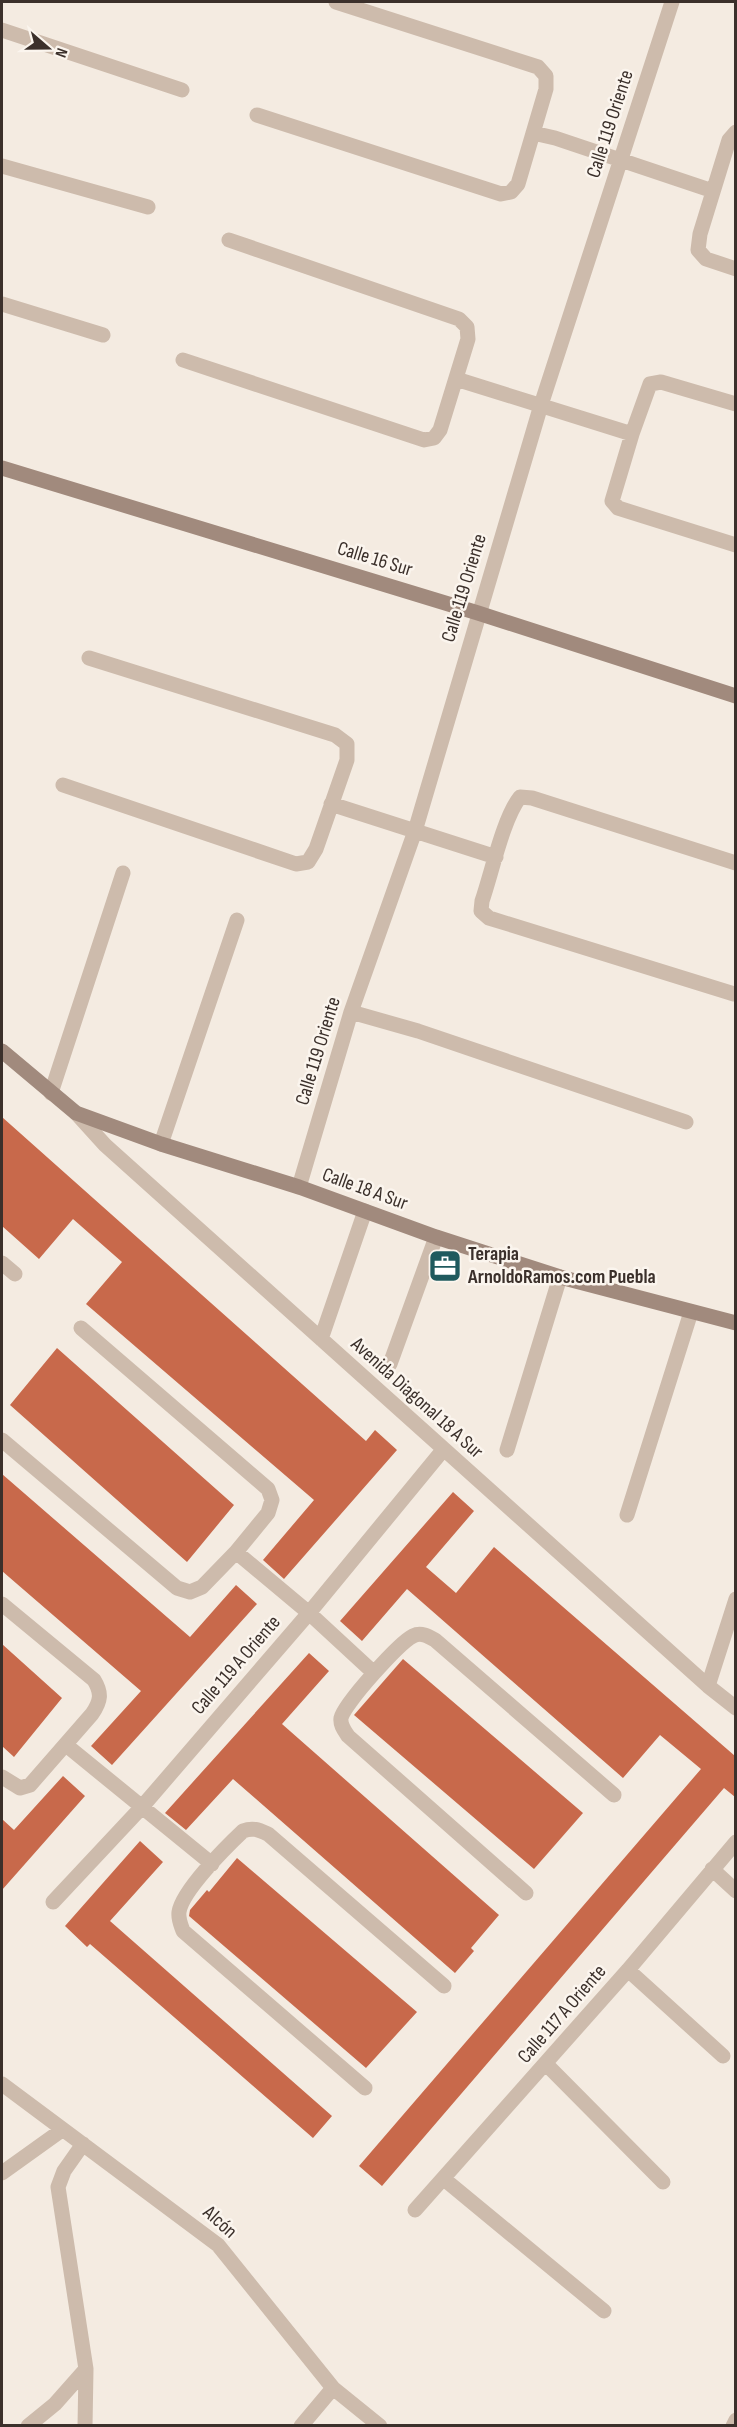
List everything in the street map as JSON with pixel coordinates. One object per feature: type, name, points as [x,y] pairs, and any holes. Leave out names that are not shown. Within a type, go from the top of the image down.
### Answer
[{"type":"street","points":[[257,115],[501,194],[511,192],[518,184],[546,89],[546,76],[538,67],[336,2]]},
{"type":"street","name":"Calle 119 Oriente","points":[[299,1187],[351,1012],[415,831],[478,613],[542,405],[672,2]]},
{"type":"street","points":[[2,30],[182,90]]},
{"type":"street","points":[[735,132],[729,140],[713,191],[700,234],[698,250],[706,259],[735,269]]},
{"type":"street","points":[[533,133],[713,191]]},
{"type":"street","points":[[2,166],[148,207]]},
{"type":"street","points":[[183,360],[424,440],[434,438],[440,430],[468,339],[467,327],[459,319],[229,240]]},
{"type":"street","points":[[2,304],[104,335]]},
{"type":"street","points":[[456,379],[632,434]]},
{"type":"street","points":[[735,404],[662,382],[650,384],[612,501],[618,508],[735,545]]},
{"type":"street","name":"Calle 16 Sur","points":[[2,468],[478,613],[735,696]]},
{"type":"street","points":[[63,785],[296,864],[308,862],[316,849],[346,760],[346,744],[335,735],[89,658]]},
{"type":"street","points":[[734,994],[489,918],[481,911],[496,857],[514,805],[520,797],[532,798],[735,863]]},
{"type":"street","points":[[331,804],[496,857]]},
{"type":"street","points":[[51,1094],[123,873]]},
{"type":"street","points":[[161,1144],[237,920]]},
{"type":"street","points":[[351,1012],[418,1031],[686,1122]]},
{"type":"street","name":"Calle 18 A Sur","points":[[2,1051],[76,1113],[161,1144],[299,1187],[560,1277],[735,1323]]},
{"type":"street","name":"Avenida Diagonal 18 A Sur","points":[[76,1113],[105,1145],[443,1450],[735,1708]]},
{"type":"street","points":[[321,1339],[365,1211]]},
{"type":"street","points":[[390,1364],[436,1236]]},
{"type":"street","points":[[2,1263],[15,1274]]},
{"type":"street","points":[[507,1450],[560,1277]]},
{"type":"street","points":[[627,1515],[691,1312]]},
{"type":"street","points":[[2,1440],[177,1588],[190,1592],[202,1587],[236,1552],[268,1513],[272,1500],[268,1489],[81,1328]]},
{"type":"street","name":"Calle 119 A Oriente","points":[[53,1902],[141,1808],[309,1613],[443,1450]]},
{"type":"street","points":[[236,1552],[309,1613],[374,1673]]},
{"type":"street","points":[[708,1686],[735,1599]]},
{"type":"street","points":[[2,1604],[94,1680],[100,1690],[99,1703],[30,1785],[20,1788],[2,1777]]},
{"type":"street","points":[[526,1893],[348,1736],[341,1719],[374,1673],[413,1636],[424,1634],[435,1640],[614,1795]]},
{"type":"street","points":[[66,1745],[212,1864]]},
{"type":"street","points":[[365,2088],[183,1931],[178,1912],[183,1901],[212,1864],[243,1831],[250,1828],[268,1834],[444,1986]]},
{"type":"street","name":"Calle 117 A Oriente","points":[[416,2210],[628,1970],[735,1842]]},
{"type":"street","points":[[712,1869],[735,1891]]},
{"type":"street","points":[[628,1970],[723,2056]]},
{"type":"street","points":[[546,2064],[663,2182]]},
{"type":"street","name":"Alcón","points":[[2,2084],[218,2245],[333,2388],[380,2426]]},
{"type":"street","points":[[2,2173],[62,2130]]},
{"type":"street","points":[[83,2144],[64,2170],[58,2187],[86,2370],[85,2426]]},
{"type":"street","points":[[444,2179],[604,2311]]},
{"type":"street","points":[[28,2426],[55,2404],[86,2370]]},
{"type":"street","points":[[301,2426],[333,2388]]},
{"type":"street","points":[[733,2426],[735,2420]]},
{"type":"building","points":[[2,1117],[366,1441],[375,1430],[397,1450],[284,1579],[263,1560],[314,1500],[86,1304],[122,1262],[73,1219],[39,1259],[2,1226]]},
{"type":"building","points":[[57,1348],[234,1505],[187,1562],[10,1405]]},
{"type":"building","points":[[2,1474],[190,1637],[236,1585],[257,1604],[112,1765],[91,1746],[141,1691],[2,1571]]},
{"type":"building","points":[[453,1492],[474,1511],[426,1567],[456,1593],[494,1547],[735,1756],[735,1797],[724,1788],[382,2186],[359,2166],[701,1769],[660,1735],[623,1778],[407,1589],[362,1641],[340,1621]]},
{"type":"building","points":[[2,1644],[62,1698],[14,1757],[2,1746]]},
{"type":"building","points":[[309,1653],[329,1671],[282,1724],[499,1915],[471,1948],[474,1951],[455,1973],[233,1779],[186,1830],[165,1813]]},
{"type":"building","points":[[403,1659],[583,1813],[534,1869],[354,1715]]},
{"type":"building","points":[[63,1776],[85,1796],[2,1890],[2,1819],[14,1830]]},
{"type":"building","points":[[140,1841],[163,1862],[110,1921],[332,2116],[313,2138],[90,1944],[87,1947],[65,1926]]},
{"type":"building","points":[[237,1858],[417,2012],[366,2068],[189,1916],[190,1910],[207,1890],[209,1892]]},
{"type":"place","name":"Terapia ArnoldoRamos.com Puebla","points":[[445,1266]]}]
